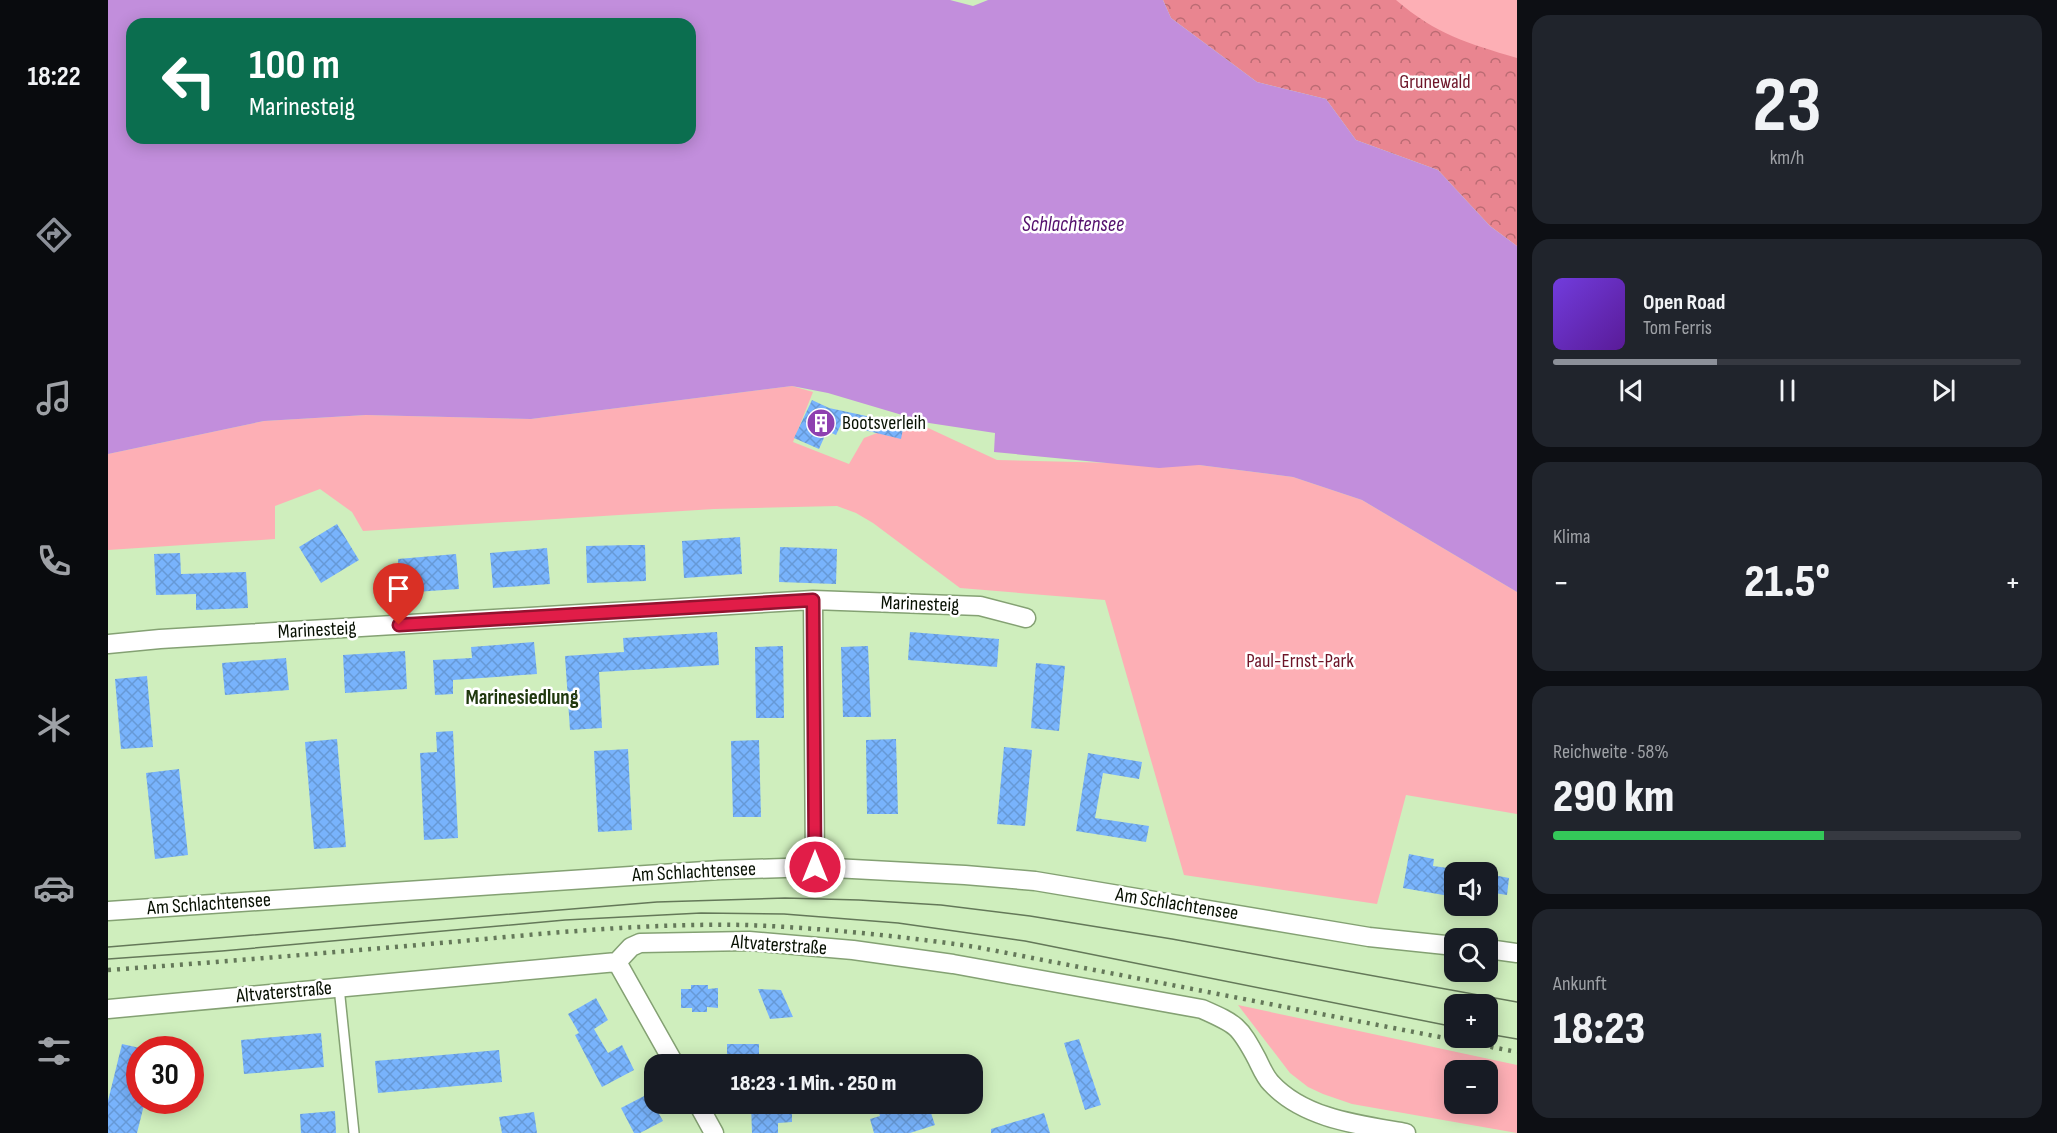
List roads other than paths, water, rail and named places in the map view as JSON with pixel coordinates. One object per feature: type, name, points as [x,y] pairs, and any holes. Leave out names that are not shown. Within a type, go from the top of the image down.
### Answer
[{"type":"street","name":"Marinesteig","points":[[108,644],[813,600],[980,606],[1026,618]]},
{"type":"street","points":[[813,600],[815,867]]},
{"type":"street","name":"Am Schlachtensee","points":[[108,911],[710,870],[815,867],[954,874],[1035,881],[1370,937],[1444,945]]},
{"type":"street","name":"Altvaterstraße","points":[[108,1009],[617,962],[631,947],[640,943],[749,941],[853,950],[953,964],[1202,1009],[1232,1023],[1245,1035],[1269,1082],[1286,1097],[1307,1110],[1358,1125],[1406,1133]]},
{"type":"street","points":[[1498,950],[1517,953]]},
{"type":"street","points":[[617,962],[669,1054]]},
{"type":"street","points":[[704,1114],[714,1133]]},
{"type":"lane","points":[[339,987],[354,1133]]},
{"type":"water","name":"Schlachtensee","points":[[108,0],[950,0],[973,6],[988,0],[1163,0],[1171,18],[1257,82],[1326,99],[1356,140],[1438,170],[1490,226],[1517,246],[1517,592],[1362,500],[1293,477],[1199,465],[1159,468],[994,452],[995,433],[929,423],[828,393],[792,386],[531,419],[366,415],[264,421],[108,454]]},
{"type":"tram line","points":[[108,947],[657,902],[785,898],[859,900],[941,905],[1030,916],[1172,939],[1517,1002]]},
{"type":"tram line","points":[[108,959],[565,920],[701,913],[784,914],[898,923],[1025,941],[1444,1025]]},
{"type":"tram line","points":[[1498,1036],[1517,1039]]},
{"type":"railway","points":[[108,970],[599,929],[709,925],[775,926],[919,939],[976,947],[1517,1052]]},
{"type":"place","name":"Bootsverleih","points":[[821,423]]},
{"type":"district","name":"Marinesiedlung","points":[[522,697]]},
{"type":"park label","name":"Grunewald","points":[[1435,82]]},
{"type":"park label","name":"Paul-Ernst-Park","points":[[1300,661]]}]
